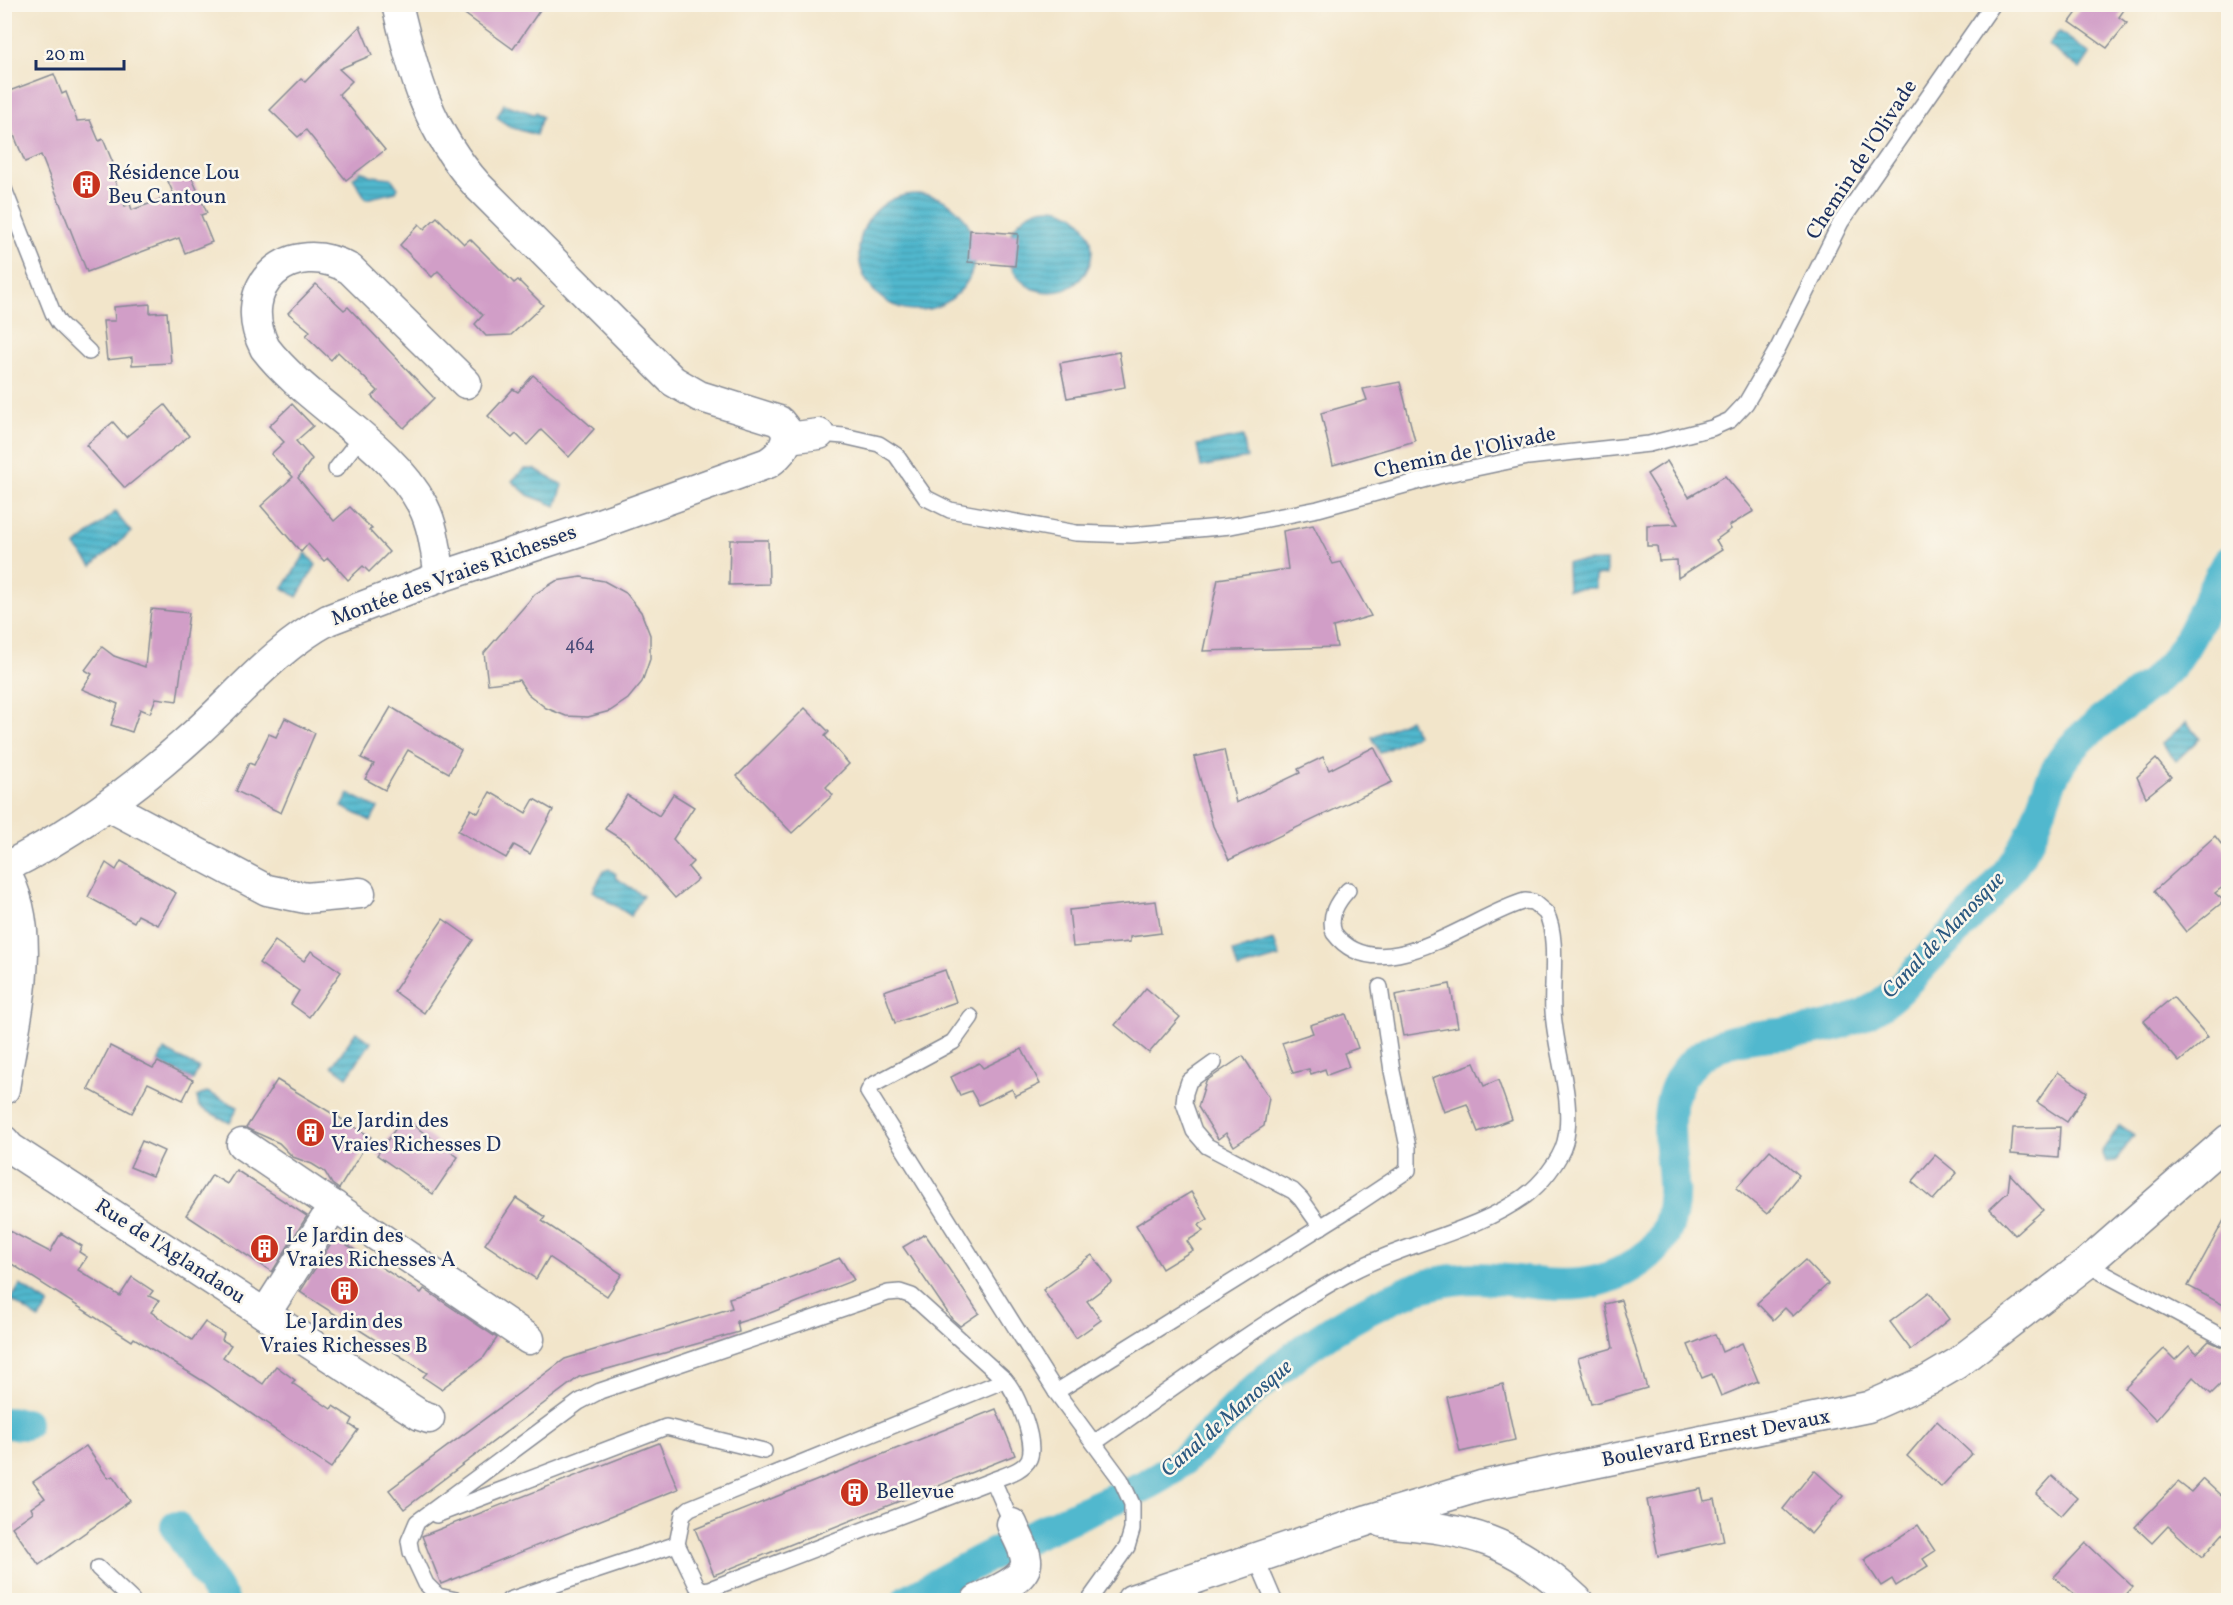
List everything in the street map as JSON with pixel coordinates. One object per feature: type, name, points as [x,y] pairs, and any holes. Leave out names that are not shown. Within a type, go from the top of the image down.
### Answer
[{"type":"street","points":[[397,4],[412,69],[430,117],[452,155],[477,186],[673,381],[699,396],[770,416],[785,425],[788,438],[819,434]]},
{"type":"street","points":[[440,577],[424,507],[390,465],[271,356],[258,336],[254,311],[260,286],[270,274],[291,262],[319,258],[338,262],[350,269],[466,383]]},
{"type":"street","name":"Montée des Vraies Richesses","points":[[4,869],[41,850],[109,806],[193,736],[268,663],[311,630],[440,577],[591,527],[768,463],[783,450],[788,438]]},
{"type":"street","points":[[109,806],[267,890],[306,898],[360,893]]},
{"type":"street","points":[[4,869],[19,901],[23,936],[22,968],[4,1089]]},
{"type":"street","name":"Boulevard Ernest Devaux","points":[[1132,1600],[1368,1521],[1497,1482],[1725,1439],[1868,1407],[1929,1380],[1956,1364],[2086,1264],[2229,1140]]},
{"type":"street","name":"Rue de l'Aglandaou","points":[[4,1141],[10,1148],[264,1314],[420,1415],[429,1418]]},
{"type":"street","points":[[242,1144],[529,1339]]},
{"type":"street","points":[[264,1314],[333,1206]]},
{"type":"street","points":[[1368,1521],[1442,1527],[1493,1541],[1529,1560],[1577,1600]]},
{"type":"street","points":[[977,1600],[1020,1575],[1026,1563],[1012,1524]]},
{"type":"lane","name":"Chemin de l'Olivade","points":[[819,434],[843,436],[879,444],[896,456],[926,498],[950,510],[1076,533],[1131,535],[1231,526],[1318,509],[1438,476],[1528,457],[1649,444],[1712,428],[1730,420],[1746,403],[1778,348],[1841,222],[1993,4]]},
{"type":"lane","points":[[4,189],[53,313],[59,323],[89,352]]},
{"type":"lane","points":[[336,469],[361,436]]},
{"type":"lane","points":[[1094,1443],[1298,1303],[1353,1271],[1383,1257],[1448,1235],[1526,1195],[1546,1175],[1565,1142],[1566,1096],[1553,1012],[1552,947],[1546,913],[1533,902],[1515,904],[1427,945],[1389,956],[1371,956],[1348,948],[1334,933],[1333,912],[1339,899],[1348,890]]},
{"type":"lane","points":[[1056,1392],[1321,1227],[1408,1170],[1408,1147],[1392,1071],[1380,987]]},
{"type":"lane","points":[[971,1017],[953,1042],[871,1086],[868,1092],[1056,1392],[1121,1480],[1132,1504],[1132,1530],[1127,1547],[1089,1600]]},
{"type":"lane","points":[[1214,1063],[1189,1081],[1185,1092],[1184,1103],[1194,1131],[1207,1146],[1293,1191],[1302,1199],[1321,1227]]},
{"type":"lane","points":[[2086,1264],[2229,1340]]},
{"type":"lane","points":[[456,1600],[438,1596],[426,1584],[411,1552],[409,1541],[417,1522],[589,1395],[888,1293],[900,1292],[912,1296],[1005,1380],[1017,1397],[1031,1452],[1021,1468],[703,1590],[697,1586],[676,1545],[683,1514],[690,1508],[1005,1380]]},
{"type":"lane","points":[[417,1522],[666,1427],[764,1451]]},
{"type":"lane","points":[[993,1480],[1012,1524]]},
{"type":"lane","points":[[509,1600],[676,1545]]},
{"type":"lane","points":[[1256,1558],[1274,1600]]},
{"type":"lane","points":[[98,1568],[132,1600]]},
{"type":"water","points":[[2059,31],[2090,54],[2080,69],[2048,45]]},
{"type":"water","points":[[504,104],[534,114],[536,112],[542,117],[536,135],[510,127],[497,117]]},
{"type":"water","points":[[361,171],[373,176],[391,178],[398,188],[396,192],[366,199],[353,178]]},
{"type":"water","points":[[917,194],[939,198],[958,211],[971,230],[975,252],[971,274],[958,293],[939,306],[917,310],[895,306],[876,293],[863,274],[859,252],[863,230],[876,211],[895,198]]},
{"type":"water","points":[[1050,208],[1066,211],[1080,220],[1089,234],[1092,250],[1089,266],[1080,280],[1066,289],[1050,292],[1034,289],[1020,280],[1011,266],[1008,250],[1011,234],[1020,220],[1034,211]]},
{"type":"water","points":[[1243,436],[1247,458],[1201,467],[1197,445]]},
{"type":"water","points":[[524,469],[534,469],[563,485],[556,506],[528,495],[512,481]]},
{"type":"water","points":[[115,512],[131,532],[92,566],[75,546]]},
{"type":"water","points":[[306,553],[316,565],[297,597],[283,588]]},
{"type":"water","points":[[1606,561],[1606,575],[1595,576],[1595,588],[1568,589],[1567,562]]},
{"type":"water","points":[[1410,719],[1417,735],[1380,753],[1372,737]]},
{"type":"water","points":[[2186,722],[2200,738],[2176,761],[2162,744]]},
{"type":"water","points":[[349,794],[378,808],[371,821],[342,807]]},
{"type":"water","points":[[609,869],[616,874],[615,877],[643,896],[631,916],[593,891],[604,871]]},
{"type":"water","points":[[1274,940],[1280,957],[1238,969],[1233,952]]},
{"type":"water","points":[[356,1032],[371,1042],[347,1077],[332,1066]]},
{"type":"water","points":[[164,1050],[199,1068],[193,1080],[158,1062]]},
{"type":"water","points":[[207,1092],[238,1107],[230,1123],[199,1107],[197,1097]]},
{"type":"water","points":[[2120,1125],[2134,1135],[2116,1161],[2106,1162],[2102,1151]]},
{"type":"water","points":[[20,1285],[49,1304],[39,1319],[11,1300]]},
{"type":"building","points":[[451,4],[544,4],[513,49]]},
{"type":"building","points":[[2083,4],[2128,4],[2119,17],[2127,23],[2107,48],[2070,22]]},
{"type":"building","points":[[360,26],[372,55],[339,69],[352,81],[339,94],[385,150],[346,180],[306,130],[298,137],[270,110],[301,79],[305,82]]},
{"type":"building","name":"Résidence Lou Beu Cantoun","points":[[54,74],[62,94],[66,92],[77,121],[90,120],[99,141],[103,139],[113,163],[108,164],[125,206],[130,204],[132,210],[174,195],[167,179],[189,171],[207,213],[201,215],[212,242],[185,253],[179,238],[87,272],[41,155],[25,162],[4,111],[4,93]]},
{"type":"building","points":[[437,217],[464,244],[470,239],[514,283],[518,280],[543,305],[511,335],[486,336],[475,324],[483,315],[438,271],[432,277],[400,245],[419,224],[424,229]]},
{"type":"building","points":[[970,230],[1018,234],[1015,266],[968,262]]},
{"type":"building","points":[[316,284],[344,310],[348,307],[434,398],[404,428],[372,397],[378,391],[338,352],[331,360],[306,336],[310,331],[288,313]]},
{"type":"building","points":[[150,304],[150,313],[167,312],[171,363],[132,365],[132,357],[107,360],[103,321],[115,321],[114,307]]},
{"type":"building","points":[[1119,352],[1125,387],[1067,398],[1060,363]]},
{"type":"building","points":[[533,375],[594,429],[569,457],[541,430],[527,445],[516,434],[512,438],[488,416],[513,389],[518,392]]},
{"type":"building","points":[[1400,382],[1415,441],[1333,465],[1321,413],[1367,400],[1363,389]]},
{"type":"building","points":[[292,404],[313,426],[296,441],[312,459],[298,478],[334,521],[350,507],[372,529],[369,530],[389,552],[369,572],[363,566],[348,580],[328,558],[324,561],[308,544],[301,552],[261,506],[293,477],[271,454],[284,442],[269,426]]},
{"type":"building","points":[[165,405],[189,436],[125,488],[86,445],[113,422],[126,437]]},
{"type":"building","points":[[1667,461],[1689,497],[1725,476],[1754,511],[1729,526],[1731,529],[1716,540],[1722,550],[1678,578],[1677,560],[1659,561],[1657,546],[1647,546],[1647,525],[1678,524],[1647,474]]},
{"type":"building","points":[[1313,525],[1333,564],[1341,562],[1371,616],[1333,627],[1337,647],[1203,651],[1218,579],[1288,569],[1283,531]]},
{"type":"building","points":[[730,540],[768,540],[769,584],[729,585]]},
{"type":"building","points":[[581,577],[604,581],[626,593],[641,612],[650,635],[650,659],[642,682],[628,699],[610,711],[588,717],[566,716],[546,708],[528,694],[519,680],[488,684],[484,653],[535,594],[556,581]]},
{"type":"building","points":[[151,609],[189,613],[177,701],[156,698],[150,713],[140,709],[132,732],[111,725],[118,704],[82,689],[92,674],[85,670],[102,647],[114,656],[145,667]]},
{"type":"building","points":[[391,707],[461,750],[449,773],[408,750],[385,790],[365,779],[374,764],[361,758]]},
{"type":"building","points":[[805,708],[829,732],[825,736],[849,764],[826,787],[833,795],[792,833],[737,776]]},
{"type":"building","points":[[285,718],[315,733],[281,813],[236,791],[249,763],[254,765],[269,734],[276,737]]},
{"type":"building","points":[[1374,747],[1392,782],[1229,860],[1213,826],[1194,757],[1224,750],[1236,803],[1300,773],[1298,769],[1323,757],[1329,770]]},
{"type":"building","points":[[2156,759],[2171,777],[2146,797],[2137,777]]},
{"type":"building","points":[[490,792],[526,813],[534,799],[553,810],[530,854],[514,845],[506,858],[458,831],[471,809],[478,813]]},
{"type":"building","points":[[673,794],[694,807],[673,839],[693,862],[688,867],[698,879],[675,898],[626,842],[605,829],[627,795],[659,816]]},
{"type":"building","points":[[2215,836],[2229,854],[2229,882],[2215,893],[2224,901],[2186,932],[2154,891]]},
{"type":"building","points":[[121,861],[176,893],[158,925],[138,915],[134,922],[88,897],[106,863],[116,870]]},
{"type":"building","points":[[1156,901],[1161,933],[1130,937],[1130,942],[1073,947],[1069,910]]},
{"type":"building","points":[[443,919],[473,940],[424,1013],[394,991]]},
{"type":"building","points":[[275,941],[304,961],[311,951],[341,972],[309,1017],[291,1004],[299,991],[259,963]]},
{"type":"building","points":[[945,970],[956,1002],[895,1023],[884,991]]},
{"type":"building","points":[[1450,984],[1458,1027],[1403,1036],[1395,995]]},
{"type":"building","points":[[1146,988],[1180,1017],[1149,1053],[1115,1025]]},
{"type":"building","points":[[2173,997],[2208,1037],[2179,1062],[2144,1021]]},
{"type":"building","points":[[1346,1014],[1358,1048],[1344,1053],[1349,1067],[1327,1075],[1325,1069],[1311,1074],[1309,1069],[1293,1073],[1282,1043],[1313,1033],[1310,1025]]},
{"type":"building","points":[[110,1046],[153,1068],[158,1062],[193,1080],[183,1100],[148,1083],[132,1113],[88,1089]]},
{"type":"building","points":[[1022,1049],[1040,1084],[1015,1096],[1012,1089],[979,1105],[971,1091],[960,1095],[951,1077],[979,1063],[983,1068]]},
{"type":"building","points":[[1243,1056],[1269,1097],[1264,1126],[1234,1146],[1226,1133],[1218,1139],[1198,1107],[1206,1081]]},
{"type":"building","points":[[1474,1063],[1484,1086],[1498,1080],[1512,1119],[1478,1132],[1467,1104],[1444,1112],[1432,1078]]},
{"type":"building","points":[[2058,1072],[2087,1092],[2067,1122],[2037,1102]]},
{"type":"building","name":"Le Jardin des Vraies Richesses D","points":[[277,1080],[371,1137],[339,1189],[332,1184],[325,1172],[293,1157],[279,1143],[246,1128]]},
{"type":"building","points":[[403,1118],[458,1157],[433,1194],[377,1155]]},
{"type":"building","points":[[2060,1127],[2058,1158],[2011,1154],[2013,1128]]},
{"type":"building","points":[[142,1141],[164,1151],[152,1176],[130,1167]]},
{"type":"building","points":[[1770,1150],[1799,1175],[1767,1214],[1736,1188]]},
{"type":"building","points":[[1935,1155],[1957,1173],[1933,1200],[1912,1182]]},
{"type":"building","name":"Le Jardin des Vraies Richesses A","points":[[236,1170],[307,1216],[272,1272],[186,1215],[212,1175],[227,1184]]},
{"type":"building","points":[[2010,1174],[2043,1210],[2015,1235],[1990,1209],[2008,1192]]},
{"type":"building","points":[[1191,1192],[1208,1219],[1199,1225],[1203,1231],[1187,1241],[1193,1250],[1162,1269],[1136,1225]]},
{"type":"building","points":[[516,1198],[545,1217],[542,1221],[622,1274],[607,1296],[549,1257],[536,1279],[485,1244]]},
{"type":"building","points":[[2229,1211],[2229,1308],[2188,1286]]},
{"type":"building","points":[[4,1228],[50,1252],[61,1233],[82,1246],[79,1252],[87,1257],[78,1270],[120,1296],[132,1277],[153,1291],[149,1296],[159,1301],[151,1312],[192,1340],[205,1322],[224,1334],[222,1340],[231,1345],[223,1357],[263,1384],[276,1366],[295,1380],[292,1383],[331,1409],[333,1406],[353,1419],[350,1425],[358,1430],[331,1468],[206,1383],[134,1338],[132,1341],[4,1259]]},
{"type":"building","points":[[925,1234],[979,1313],[960,1326],[952,1319],[903,1247]]},
{"type":"building","points":[[335,1237],[421,1293],[424,1289],[497,1338],[484,1357],[441,1389],[423,1377],[427,1373],[300,1292]]},
{"type":"building","points":[[1092,1255],[1112,1282],[1087,1301],[1101,1320],[1076,1338],[1043,1290]]},
{"type":"building","points":[[840,1258],[854,1280],[770,1313],[737,1323],[739,1332],[579,1377],[404,1509],[389,1490],[565,1359],[732,1308],[729,1298],[761,1289]]},
{"type":"building","points":[[1805,1260],[1828,1284],[1793,1316],[1785,1308],[1773,1320],[1757,1303]]},
{"type":"building","points":[[1929,1292],[1949,1319],[1911,1350],[1890,1322]]},
{"type":"building","points":[[1621,1300],[1647,1388],[1591,1404],[1578,1358],[1613,1348],[1605,1304]]},
{"type":"building","points":[[1715,1334],[1722,1352],[1742,1343],[1758,1381],[1721,1396],[1712,1374],[1702,1378],[1688,1345]]},
{"type":"building","points":[[2209,1341],[2229,1350],[2229,1376],[2211,1394],[2193,1377],[2156,1420],[2125,1388],[2164,1349],[2175,1360],[2189,1346],[2197,1353]]},
{"type":"building","points":[[1503,1384],[1515,1440],[1460,1452],[1447,1397]]},
{"type":"building","name":"Bellevue","points":[[996,1409],[1015,1455],[714,1575],[695,1529]]},
{"type":"building","points":[[1937,1421],[1972,1454],[1941,1487],[1907,1456]]},
{"type":"building","points":[[659,1443],[678,1489],[441,1584],[422,1536]]},
{"type":"building","points":[[86,1446],[108,1478],[113,1476],[130,1501],[39,1565],[12,1527],[33,1512],[31,1508],[45,1498],[33,1482]]},
{"type":"building","points":[[1814,1470],[1843,1496],[1811,1534],[1783,1509]]},
{"type":"building","points":[[2052,1476],[2077,1498],[2061,1516],[2036,1494]]},
{"type":"building","points":[[2203,1479],[2229,1503],[2229,1527],[2202,1557],[2168,1526],[2152,1543],[2135,1527],[2178,1482],[2191,1492]]},
{"type":"building","points":[[1701,1489],[1704,1501],[1715,1499],[1724,1541],[1658,1556],[1647,1500]]},
{"type":"building","points":[[1918,1525],[1935,1551],[1923,1559],[1928,1566],[1896,1586],[1892,1579],[1881,1586],[1864,1560]]},
{"type":"building","points":[[2086,1543],[2133,1587],[2121,1600],[2080,1600],[2054,1577]]},
{"type":"waterway","name":"Canal de Manosque","points":[[908,1600],[993,1554],[1155,1480],[1185,1459],[1278,1369],[1329,1333],[1384,1302],[1428,1285],[1473,1278],[1558,1285],[1599,1281],[1620,1273],[1641,1260],[1661,1240],[1671,1217],[1673,1193],[1669,1115],[1675,1090],[1689,1067],[1699,1057],[1735,1040],[1815,1030],[1851,1020],[1874,1009],[1896,992],[2005,876],[2031,835],[2053,777],[2066,755],[2077,742],[2145,689],[2170,666],[2187,642],[2228,562]]},
{"type":"waterway","name":"Canal de Manosque","points":[[4,1423],[25,1424]]},
{"type":"waterway","name":"Canal de Manosque","points":[[176,1527],[223,1600]]},
{"type":"place","name":"Résidence Lou Beu Cantoun","points":[[87,185]]},
{"type":"place","name":"Le Jardin des Vraies Richesses D","points":[[310,1133]]},
{"type":"place","name":"Le Jardin des Vraies Richesses A","points":[[265,1248]]},
{"type":"place","name":"Le Jardin des Vraies Richesses B","points":[[344,1291]]},
{"type":"place","name":"Bellevue","points":[[855,1492]]}]
